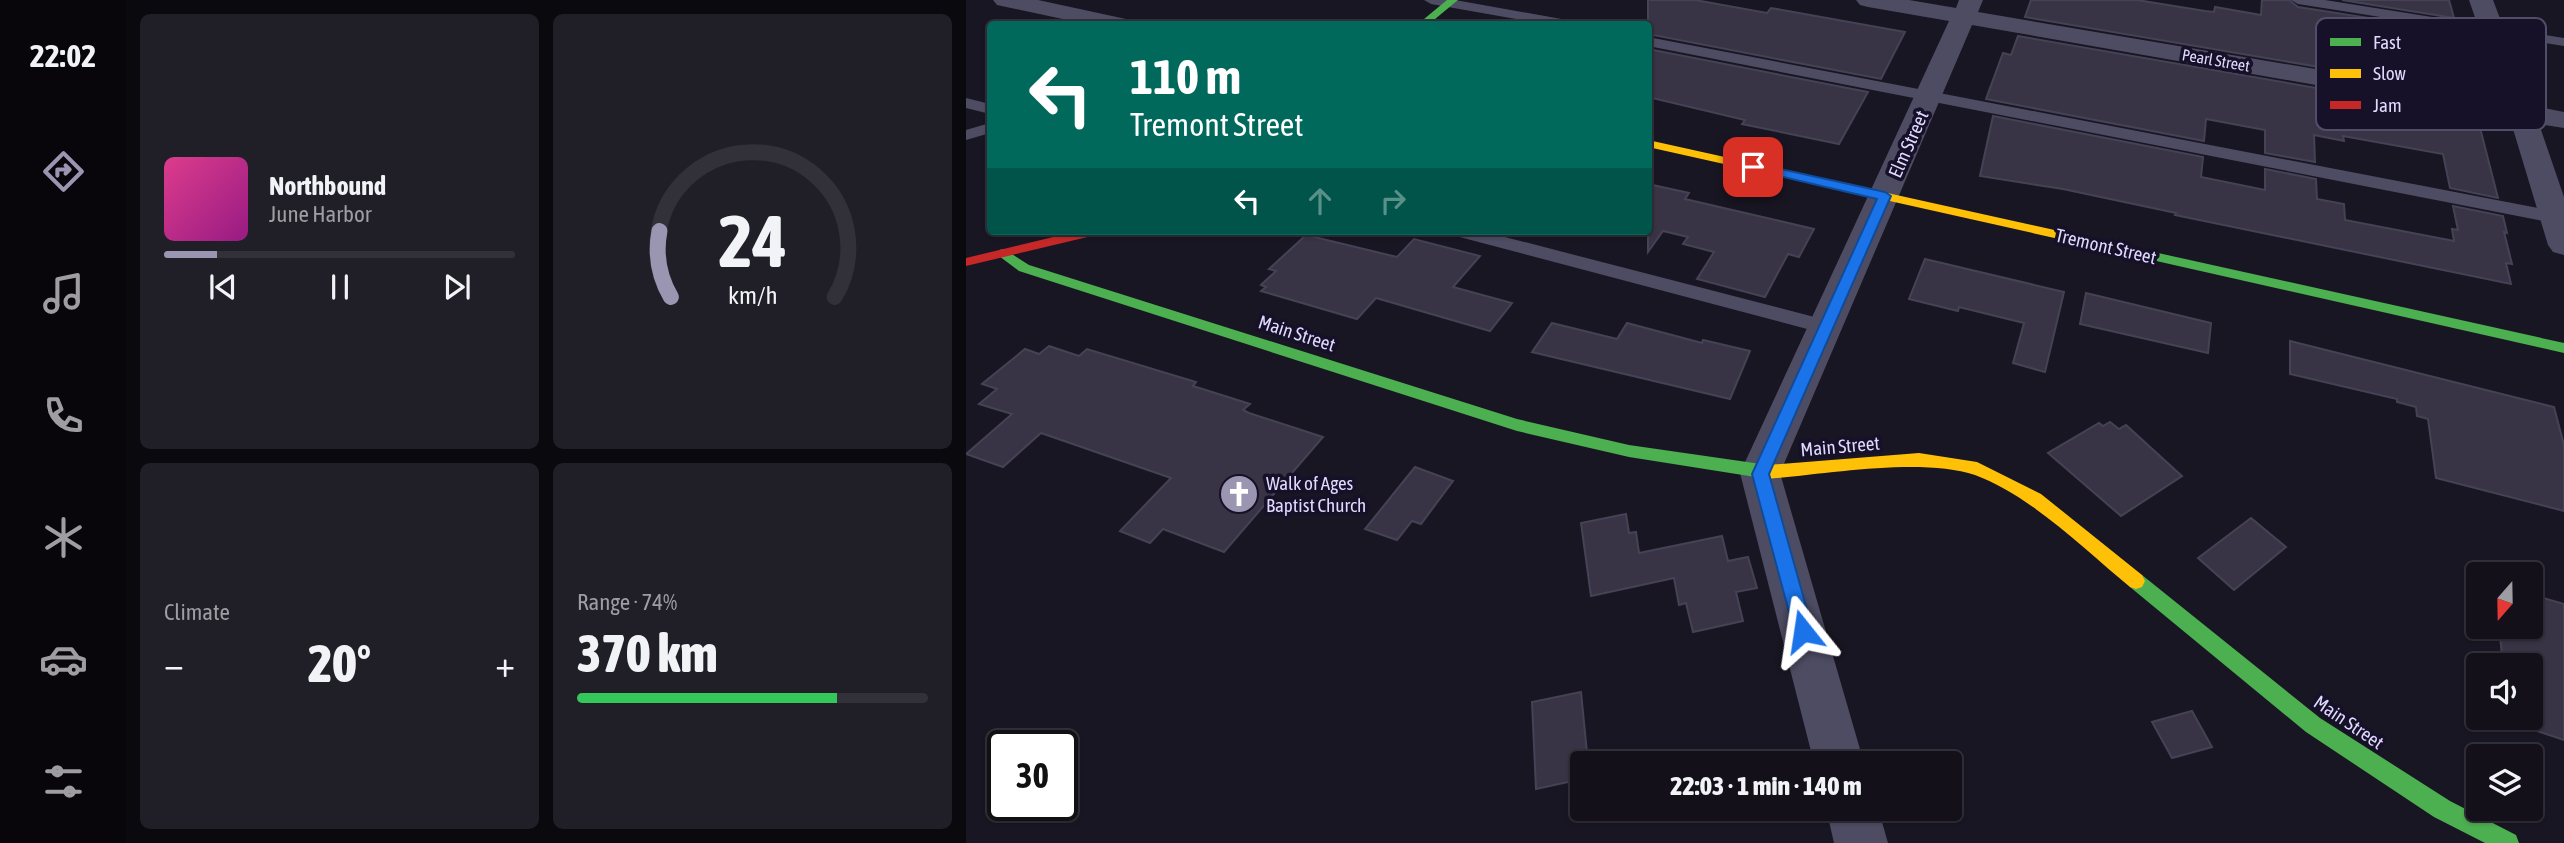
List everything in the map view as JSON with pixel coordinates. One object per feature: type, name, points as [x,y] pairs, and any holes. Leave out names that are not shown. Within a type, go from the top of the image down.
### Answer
[{"type":"street","points":[[1005,0],[1102,21]]},
{"type":"street","name":"Pearl Street","points":[[1868,0],[1968,8],[2316,74]]},
{"type":"street","points":[[2481,0],[2488,18]]},
{"type":"street","points":[[1427,21],[1450,2]]},
{"type":"street","name":"Elm Street","points":[[1760,474],[1968,8]]},
{"type":"street","name":"Pearl Street","points":[[2546,117],[2564,120]]},
{"type":"street","points":[[2528,130],[2560,218],[2564,245]]},
{"type":"street","name":"Tremont Street","points":[[1652,144],[2564,348]]},
{"type":"street","points":[[966,262],[1080,235]]},
{"type":"street","name":"Main Street","points":[[1004,253],[1024,268],[1517,425],[1629,451],[1760,474],[1919,460],[1977,469],[2035,499],[2313,725],[2442,809],[2508,843]]},
{"type":"street","points":[[1760,474],[1836,751]]},
{"type":"street","points":[[1855,821],[1861,843]]},
{"type":"lane","points":[[1431,0],[1551,21]]},
{"type":"lane","points":[[2298,0],[2414,18]]},
{"type":"lane","points":[[2546,39],[2564,42]]},
{"type":"lane","points":[[1652,42],[2560,218]]},
{"type":"lane","points":[[966,103],[987,108]]},
{"type":"lane","points":[[966,135],[987,129]]},
{"type":"lane","points":[[1474,235],[1826,327]]},
{"type":"building","points":[[1648,0],[1695,0],[1767,13],[1771,8],[1905,32],[1881,79],[1652,35],[1652,21],[1648,21]]},
{"type":"building","points":[[2031,0],[2137,0],[2205,11],[2214,12],[2215,7],[2261,15],[2262,0],[2289,0],[2298,7],[2368,18],[2316,18],[2316,66],[2025,17]]},
{"type":"building","points":[[2342,0],[2449,0],[2454,18]]},
{"type":"building","points":[[2018,36],[2316,88],[2316,130],[2481,130],[2498,198],[2450,188],[2443,154],[2343,136],[2344,141],[2314,135],[2315,162],[2265,153],[2265,130],[2206,119],[2204,141],[1986,99],[2003,53],[2011,55]]},
{"type":"building","points":[[1652,50],[1868,92],[1839,144],[1742,124],[1745,120],[1652,98]]},
{"type":"building","points":[[1993,116],[2203,157],[2201,177],[2265,190],[2265,169],[2316,179],[2317,199],[2344,204],[2345,220],[2454,241],[2452,229],[2458,230],[2453,206],[2503,216],[2512,264],[2506,263],[2511,284],[2175,215],[2176,213],[2063,189],[1980,176]]},
{"type":"building","points":[[1652,185],[1689,193],[1685,199],[1814,229],[1799,257],[1788,254],[1765,297],[1697,279],[1714,252],[1683,244],[1688,237],[1663,231],[1648,252],[1648,235],[1652,235]]},
{"type":"building","points":[[1306,235],[1397,257],[1414,239],[1480,256],[1453,287],[1512,303],[1490,331],[1376,298],[1357,319],[1261,291],[1266,287],[1261,285],[1276,271],[1269,269]]},
{"type":"building","points":[[1925,259],[2064,292],[2045,372],[2013,363],[2024,323],[1959,307],[1958,311],[1909,299]]},
{"type":"building","points":[[2086,293],[2211,323],[2208,353],[2080,324]]},
{"type":"building","points":[[1552,323],[1617,339],[1627,323],[1702,343],[1703,340],[1750,351],[1730,399],[1532,352]]},
{"type":"building","points":[[2290,341],[2554,407],[2564,445],[2564,511],[2436,478],[2428,419],[2417,416],[2416,407],[2397,402],[2397,399],[2290,374]]},
{"type":"building","points":[[1049,346],[1079,356],[1087,349],[1196,382],[1193,386],[1250,404],[1243,410],[1249,413],[1323,437],[1224,552],[1163,529],[1150,543],[1120,531],[1171,478],[1041,433],[1003,467],[966,454],[1012,414],[979,404],[997,389],[982,384],[1025,349],[1039,354]]},
{"type":"building","points":[[2110,422],[2119,429],[2126,425],[2182,476],[2121,516],[2048,453],[2099,423],[2103,426]]},
{"type":"building","points":[[1415,467],[1453,481],[1421,524],[1412,521],[1397,540],[1365,529]]},
{"type":"building","points":[[1626,514],[1629,533],[1636,532],[1639,553],[1722,536],[1728,561],[1748,557],[1757,588],[1736,592],[1743,621],[1693,632],[1686,603],[1679,605],[1674,578],[1591,596],[1581,523]]},
{"type":"building","points":[[2251,518],[2286,547],[2234,590],[2198,558]]},
{"type":"building","points":[[2543,598],[2564,604],[2564,740],[2534,730],[2543,730],[2543,653],[2502,653],[2500,639],[2543,639]]},
{"type":"building","points":[[1581,692],[1587,751],[1570,751],[1570,782],[1536,789],[1532,702]]},
{"type":"building","points":[[2192,711],[2212,747],[2172,758],[2152,722]]},
{"type":"traffic: fast","points":[[1427,21],[1453,0]]},
{"type":"traffic: fast","points":[[2086,241],[2564,348]]},
{"type":"traffic: fast","points":[[1004,253],[1024,268],[1517,425],[1629,451],[1768,472]]},
{"type":"traffic: fast","points":[[2136,581],[2313,725],[2442,809],[2508,843]]},
{"type":"traffic: slow","points":[[1652,144],[2086,241]]},
{"type":"traffic: slow","points":[[1768,472],[1919,460],[1977,469],[2035,499],[2136,581]]},
{"type":"traffic: jam","points":[[966,262],[1079,235]]},
{"type":"place","name":"Walk of Ages Baptist Church","points":[[1239,494]]},
{"type":"route","points":[[1753,167],[1885,196],[1760,474],[1803,631]]}]
